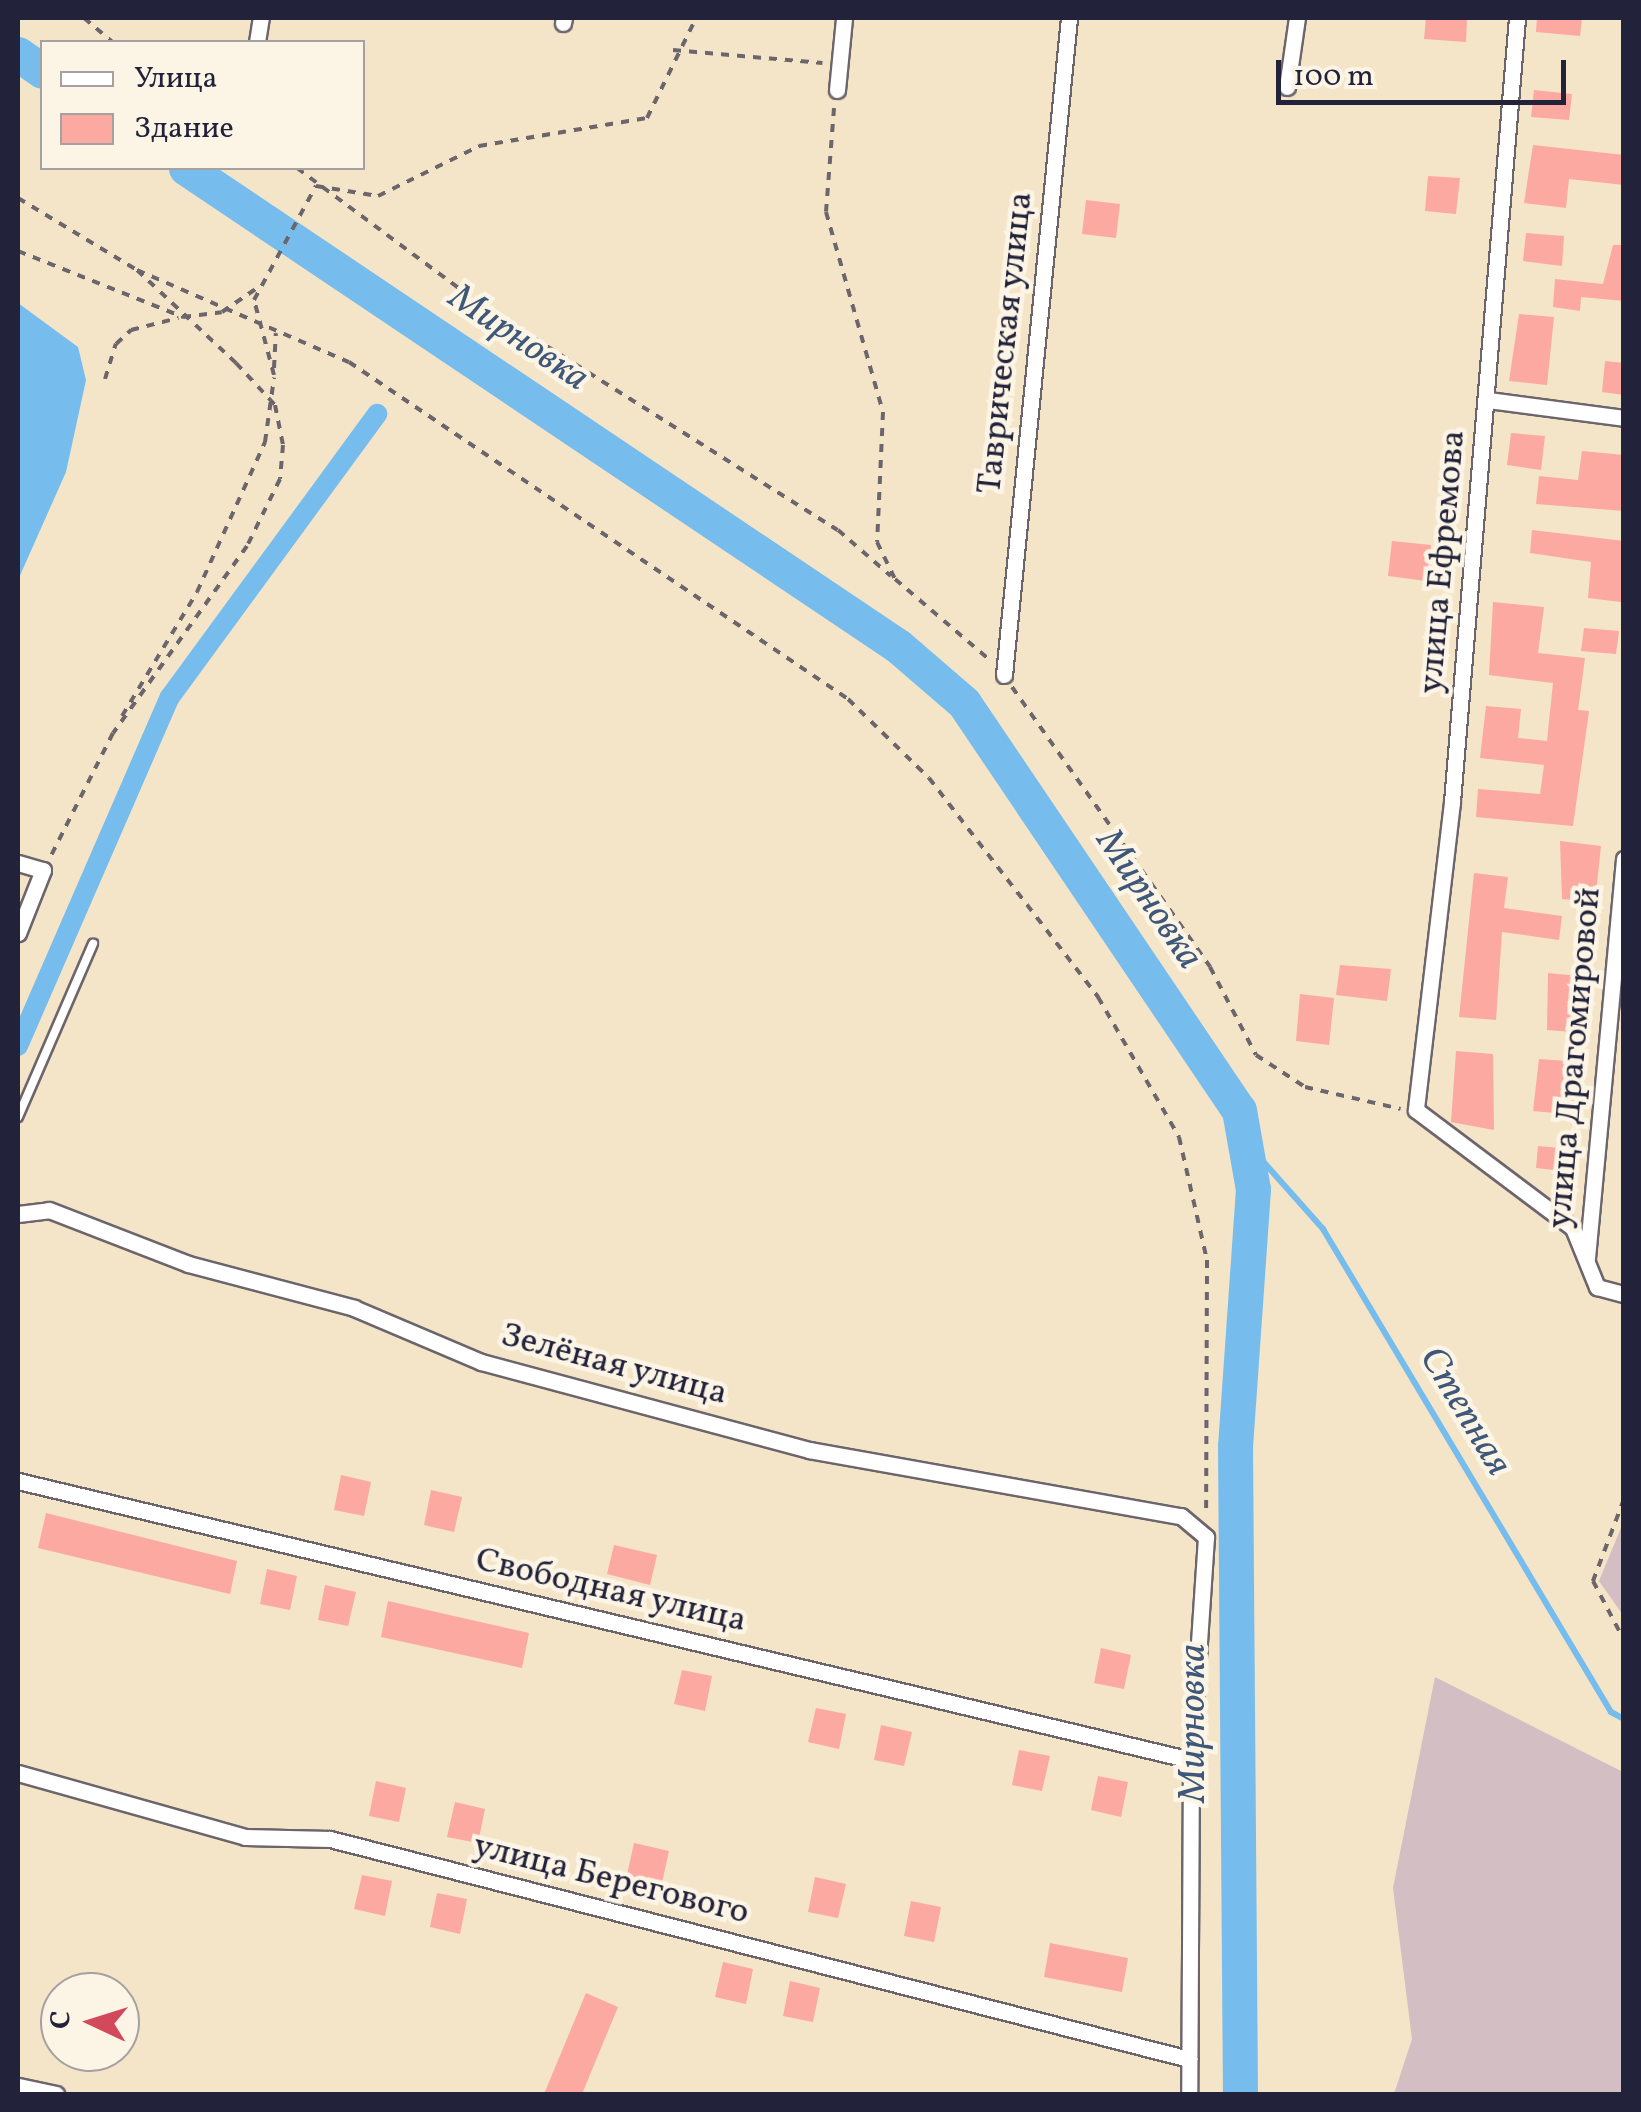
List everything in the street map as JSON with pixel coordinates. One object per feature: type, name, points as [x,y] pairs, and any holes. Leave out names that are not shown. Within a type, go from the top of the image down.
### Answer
[{"type":"street","points":[[837,90],[844,18]]},
{"type":"street","name":"Таврическая улица","points":[[1004,675],[1069,18]]},
{"type":"street","points":[[1287,87],[1298,18]]},
{"type":"street","name":"улица Ефремова","points":[[1518,18],[1488,400],[1416,1110],[1573,1228],[1586,1262]]},
{"type":"street","points":[[1488,400],[1624,418]]},
{"type":"street","name":"улица Драгомировой","points":[[1586,1262],[1624,859]]},
{"type":"street","points":[[18,863],[43,870],[18,934]]},
{"type":"street","name":"Зелёная улица","points":[[18,1214],[50,1210],[188,1264],[354,1308],[481,1362],[808,1450],[1181,1516],[1206,1537]]},
{"type":"street","points":[[1586,1262],[1597,1287],[1624,1294]]},
{"type":"street","name":"Свободная улица","points":[[18,1481],[1191,1760]]},
{"type":"street","points":[[1188,2094],[1191,1760],[1206,1537]]},
{"type":"street","name":"улица Берегового","points":[[18,1773],[245,1837],[330,1839],[1189,2059]]},
{"type":"street","points":[[18,2086],[56,2094]]},
{"type":"lane","points":[[18,1117],[94,944]]},
{"type":"path","points":[[84,18],[111,40]]},
{"type":"path","points":[[316,186],[378,196],[478,146],[647,118],[672,50],[696,18]]},
{"type":"path","points":[[299,170],[316,186],[596,381],[838,530],[895,578]]},
{"type":"path","points":[[274,376],[254,300],[316,186]]},
{"type":"path","points":[[18,198],[137,270],[222,312],[349,362],[848,700],[930,778],[1098,996],[1179,1137],[1207,1260],[1206,1537]]},
{"type":"path","points":[[18,251],[183,317]]},
{"type":"path","points":[[137,270],[275,405]]},
{"type":"path","points":[[105,379],[116,344],[131,330],[222,312],[264,283]]},
{"type":"path","points":[[113,733],[192,616],[247,546],[280,479],[274,376],[276,332]]},
{"type":"path","points":[[43,870],[113,733],[197,592],[275,405]]},
{"type":"path","points":[[192,616],[197,592]]},
{"type":"path","points":[[1624,1500],[1594,1581],[1624,1640]]},
{"type":"shaded area","points":[[1623,1523],[1623,1615],[1599,1581]]},
{"type":"shaded area","points":[[1435,1677],[1623,1772],[1623,2094],[1394,2094],[1412,2039],[1393,1888]]},
{"type":"water","points":[[18,303],[78,347],[86,380],[66,472],[18,580]]},
{"type":"building","points":[[1426,18],[1467,18],[1466,42],[1424,39]]},
{"type":"building","points":[[1537,18],[1582,18],[1580,36],[1536,32]]},
{"type":"building","points":[[1534,90],[1572,94],[1569,120],[1531,117]]},
{"type":"building","points":[[1533,145],[1624,155],[1624,185],[1569,179],[1566,208],[1524,203]]},
{"type":"building","points":[[1428,176],[1460,178],[1456,214],[1425,211]]},
{"type":"building","points":[[1086,200],[1120,204],[1116,238],[1082,234]]},
{"type":"building","points":[[1526,233],[1564,236],[1562,266],[1523,261]]},
{"type":"building","points":[[1613,245],[1624,245],[1624,301],[1581,297],[1580,311],[1553,307],[1555,279],[1603,284]]},
{"type":"building","points":[[1519,314],[1554,317],[1547,385],[1509,381]]},
{"type":"building","points":[[1605,361],[1624,363],[1624,395],[1602,392]]},
{"type":"building","points":[[1511,433],[1545,436],[1541,470],[1507,465]]},
{"type":"building","points":[[1582,451],[1624,455],[1624,511],[1536,504],[1539,476],[1578,480]]},
{"type":"building","points":[[1532,530],[1624,541],[1621,602],[1588,598],[1591,562],[1530,553]]},
{"type":"building","points":[[1392,541],[1431,545],[1426,581],[1388,576]]},
{"type":"building","points":[[1493,602],[1544,607],[1538,653],[1585,658],[1578,710],[1589,711],[1573,826],[1476,817],[1478,789],[1540,794],[1544,765],[1480,758],[1486,706],[1521,709],[1518,738],[1547,741],[1553,683],[1489,675]]},
{"type":"building","points":[[1584,628],[1619,631],[1616,654],[1581,651]]},
{"type":"building","points":[[1560,841],[1601,846],[1595,902],[1562,899]]},
{"type":"building","points":[[1474,873],[1508,877],[1504,908],[1562,916],[1559,940],[1502,932],[1496,1020],[1459,1017]]},
{"type":"building","points":[[1340,965],[1391,969],[1387,1001],[1336,995]]},
{"type":"building","points":[[1548,973],[1590,977],[1584,1033],[1547,1030]]},
{"type":"building","points":[[1300,994],[1334,998],[1329,1045],[1296,1041]]},
{"type":"building","points":[[1456,1051],[1493,1054],[1494,1130],[1451,1122]]},
{"type":"building","points":[[1539,1059],[1582,1062],[1577,1115],[1533,1111]]},
{"type":"building","points":[[1538,1146],[1573,1149],[1571,1172],[1536,1168]]},
{"type":"building","points":[[341,1475],[371,1482],[364,1516],[334,1510]]},
{"type":"building","points":[[431,1490],[462,1497],[454,1532],[424,1525]]},
{"type":"building","points":[[46,1513],[237,1561],[230,1594],[38,1548]]},
{"type":"building","points":[[614,1545],[657,1555],[650,1585],[607,1574]]},
{"type":"building","points":[[267,1569],[297,1576],[290,1610],[260,1604]]},
{"type":"building","points":[[325,1585],[356,1592],[348,1626],[318,1620]]},
{"type":"building","points":[[388,1601],[529,1633],[522,1668],[381,1637]]},
{"type":"building","points":[[1101,1648],[1131,1655],[1124,1689],[1094,1683]]},
{"type":"building","points":[[682,1670],[712,1676],[705,1711],[674,1704]]},
{"type":"building","points":[[816,1708],[846,1714],[839,1749],[808,1742]]},
{"type":"building","points":[[881,1725],[912,1732],[904,1766],[874,1760]]},
{"type":"building","points":[[1019,1750],[1050,1756],[1042,1791],[1012,1785]]},
{"type":"building","points":[[1098,1776],[1128,1782],[1121,1817],[1091,1810]]},
{"type":"building","points":[[376,1781],[406,1788],[399,1822],[369,1816]]},
{"type":"building","points":[[455,1802],[485,1809],[478,1843],[447,1837]]},
{"type":"building","points":[[634,1843],[669,1851],[661,1887],[626,1879]]},
{"type":"building","points":[[362,1875],[392,1881],[385,1916],[354,1909]]},
{"type":"building","points":[[815,1877],[846,1884],[838,1918],[808,1912]]},
{"type":"building","points":[[437,1893],[467,1899],[460,1934],[430,1927]]},
{"type":"building","points":[[911,1901],[941,1907],[934,1942],[904,1936]]},
{"type":"building","points":[[1050,1943],[1128,1958],[1122,1992],[1044,1977]]},
{"type":"building","points":[[723,1962],[753,1969],[746,2004],[715,1997]]},
{"type":"building","points":[[790,1981],[820,1988],[813,2022],[783,2016]]},
{"type":"building","points":[[586,1993],[618,2007],[582,2094],[544,2094]]},
{"type":"waterway","name":"Мирновка","points":[[18,54],[40,70]]},
{"type":"waterway","name":"Мирновка","points":[[189,170],[898,646],[964,703],[1239,1110],[1253,1189],[1235,1446],[1240,2094]]},
{"type":"waterway","points":[[18,1046],[170,697],[377,414]]},
{"type":"waterway","name":"Степная","points":[[1245,1141],[1323,1229],[1611,1712],[1624,1719]]}]
